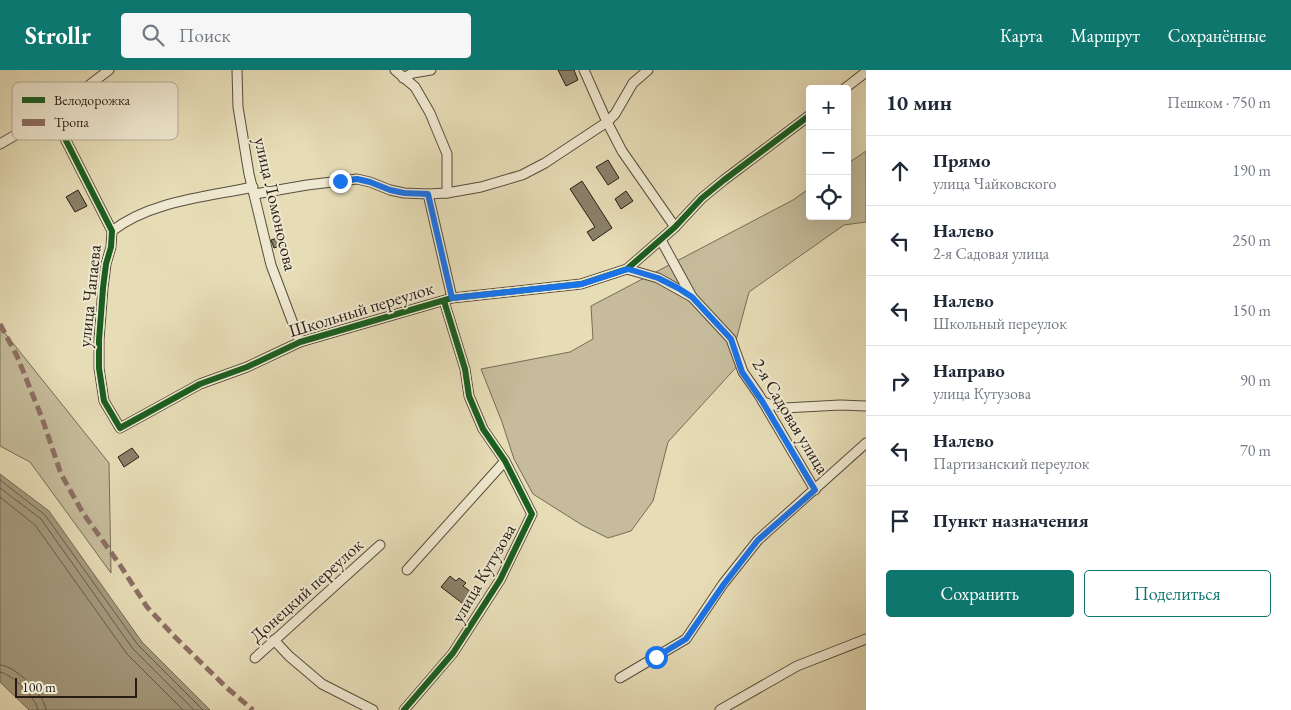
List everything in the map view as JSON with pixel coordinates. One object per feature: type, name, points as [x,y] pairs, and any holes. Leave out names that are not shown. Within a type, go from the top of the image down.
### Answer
[{"type":"street","points":[[93,82],[109,70]]},
{"type":"street","name":"улица Ломоносова","points":[[237,70],[238,107],[254,191],[271,265],[300,342]]},
{"type":"street","points":[[394,70],[415,87],[430,113],[447,154],[447,193]]},
{"type":"street","points":[[403,78],[413,73],[431,70]]},
{"type":"street","points":[[584,70],[607,122],[630,163],[675,228]]},
{"type":"street","points":[[112,231],[125,222],[173,204],[254,191],[357,179],[404,193],[447,193],[522,175],[545,163],[607,122],[616,114],[633,83],[648,70]]},
{"type":"street","points":[[849,85],[866,72]]},
{"type":"street","name":"Школьный переулок","points":[[120,428],[200,384],[247,367],[300,342],[448,299],[582,284],[628,269],[675,228],[702,198],[806,118]]},
{"type":"street","points":[[0,144],[12,137]]},
{"type":"street","name":"улица Чапаева","points":[[66,140],[112,231],[111,247],[102,288],[99,368],[104,401],[120,428]]},
{"type":"street","name":"улица Кутузова","points":[[404,710],[453,653],[500,580],[532,514],[505,461],[483,430],[469,396],[428,194]]},
{"type":"street","points":[[661,240],[692,297]]},
{"type":"street","name":"2-я Садовая улица","points":[[628,269],[658,278],[692,297],[731,339],[742,372],[762,401],[815,490]]},
{"type":"street","points":[[762,401],[784,408],[840,405],[866,406]]},
{"type":"street","points":[[620,678],[686,639],[724,584],[758,540],[866,444]]},
{"type":"street","points":[[406,570],[505,461]]},
{"type":"street","name":"Донецкий переулок","points":[[255,658],[380,545]]},
{"type":"street","points":[[720,710],[797,666],[866,639]]},
{"type":"street","points":[[274,640],[289,656],[322,684],[373,710]]},
{"type":"shaded area","points":[[866,151],[866,222],[844,225],[749,292],[735,344],[741,362],[668,442],[653,501],[631,531],[608,538],[582,525],[533,494],[514,459],[481,369],[570,352],[593,339],[591,306],[793,200],[806,191],[806,220],[851,220],[851,161]]},
{"type":"shaded area","points":[[0,327],[109,463],[111,573],[30,462],[0,446]]},
{"type":"water","points":[[0,474],[49,511],[142,642],[210,710],[29,710],[0,682]]},
{"type":"building","points":[[558,70],[574,70],[578,80],[566,86]]},
{"type":"building","points":[[608,160],[619,178],[608,185],[596,167]]},
{"type":"building","points":[[582,181],[612,228],[593,241],[587,232],[595,227],[570,189]]},
{"type":"building","points":[[78,190],[87,206],[75,212],[66,197]]},
{"type":"building","points":[[626,191],[633,201],[621,209],[615,199]]},
{"type":"building","points":[[283,236],[285,244],[274,248],[271,240]]},
{"type":"building","points":[[132,448],[139,457],[124,467],[118,457]]},
{"type":"building","points":[[450,576],[456,581],[459,578],[466,583],[463,586],[475,595],[466,606],[441,587]]},
{"type":"marked path","points":[[0,324],[17,356],[42,418],[61,474],[83,513],[147,607],[227,688],[253,710]]},
{"type":"cycle path","points":[[66,140],[112,231],[111,247],[106,264],[103,288],[99,368],[104,401],[120,428],[200,384],[247,367],[300,342],[452,298],[581,284],[627,269],[675,227],[702,198],[806,118]]},
{"type":"cycle path","points":[[404,710],[453,653],[500,580],[532,514],[505,461],[483,429],[469,396],[465,369],[444,301]]},
{"type":"route","points":[[340,181],[357,179],[404,193],[428,194],[452,298],[582,284],[628,269],[658,278],[692,297],[731,339],[742,372],[762,401],[815,490],[758,540],[724,584],[686,639],[656,657]]}]
